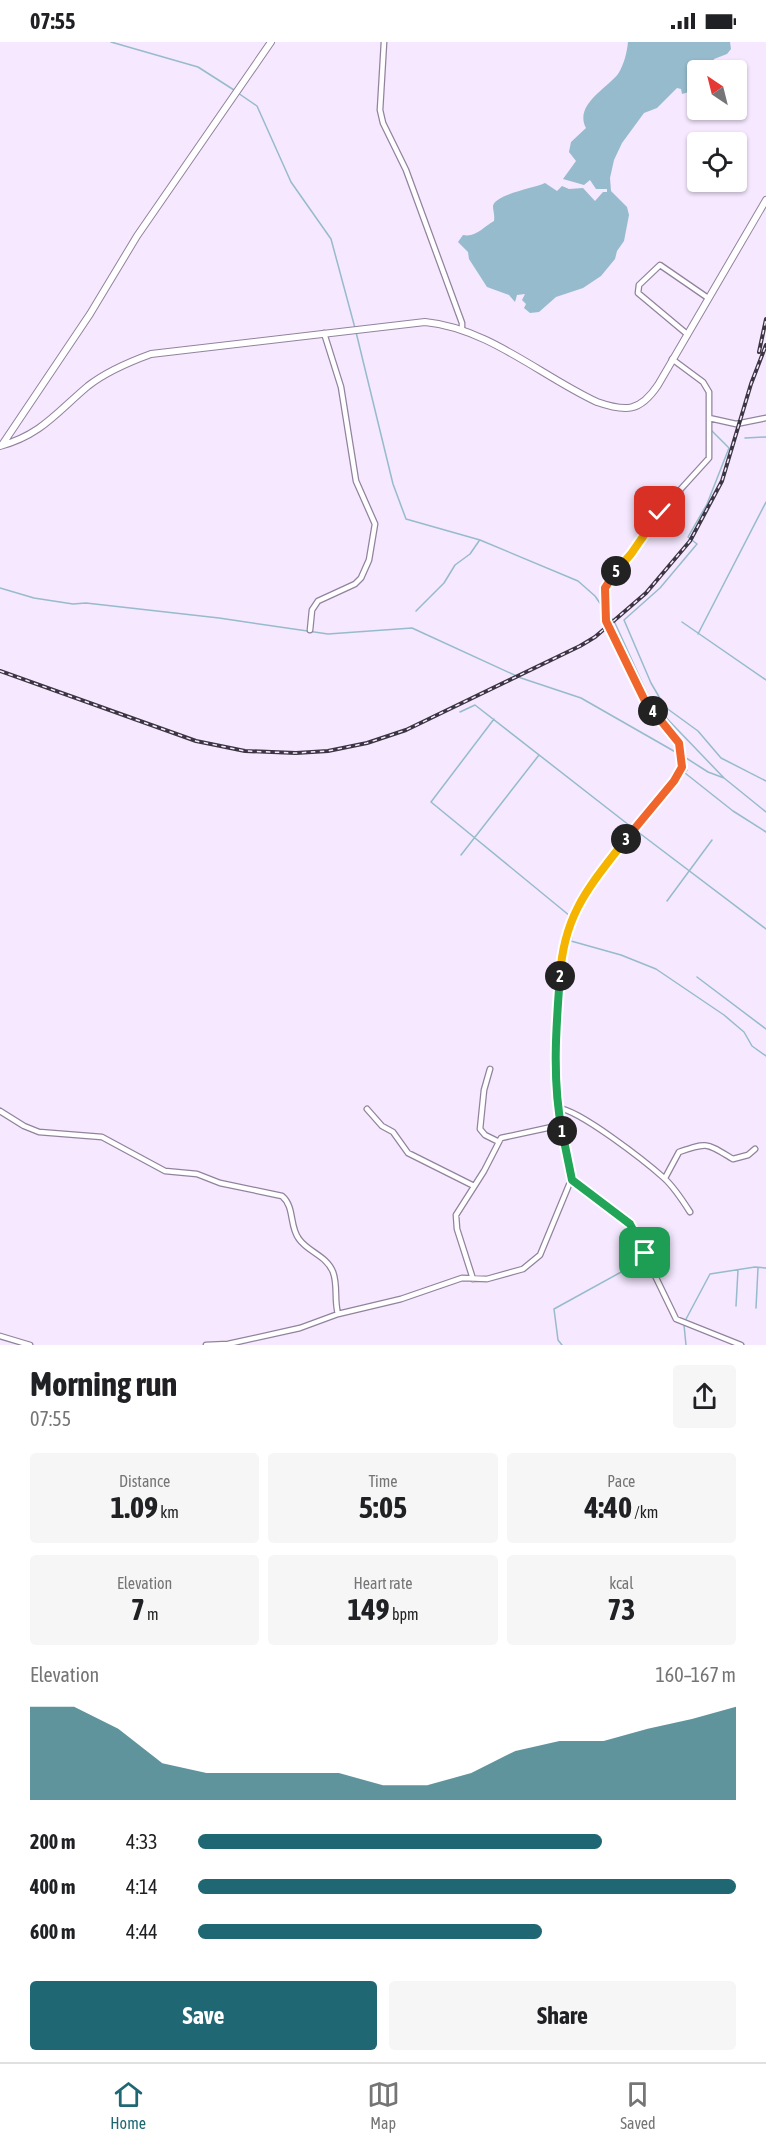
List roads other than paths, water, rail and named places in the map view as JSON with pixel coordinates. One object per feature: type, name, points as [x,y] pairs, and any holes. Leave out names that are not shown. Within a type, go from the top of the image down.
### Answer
[{"type":"main road","points":[[1,447],[90,314],[137,236],[271,42]]},
{"type":"main road","points":[[1,447],[36,433],[89,386],[109,372],[135,360],[171,351],[425,322],[462,329],[585,397],[617,408],[638,407],[649,399],[766,200]]},
{"type":"street","points":[[384,42],[380,110],[382,123],[406,170],[462,323],[462,329]]},
{"type":"street","points":[[687,334],[638,293],[639,285],[660,265],[708,298]]},
{"type":"street","points":[[310,630],[312,610],[318,601],[361,578],[369,560],[375,524],[356,481],[341,387],[324,333]]},
{"type":"street","points":[[206,1345],[228,1344],[300,1328],[338,1314],[401,1299],[462,1278],[487,1279],[531,1265],[551,1235],[572,1180],[558,1108],[556,1014],[564,940],[584,894],[674,781],[682,767],[679,743],[646,703],[606,621],[605,588],[607,581],[631,554],[660,512],[709,458],[709,392],[703,382],[672,359]]},
{"type":"street","points":[[709,418],[736,424],[766,418]]},
{"type":"street","points":[[490,1069],[484,1090],[480,1129],[485,1135],[498,1141]]},
{"type":"street","points":[[558,1108],[569,1109],[665,1178],[690,1212]]},
{"type":"street","points":[[367,1109],[382,1126],[393,1132],[408,1153],[474,1185]]},
{"type":"street","points":[[0,1111],[24,1126],[39,1132],[102,1137],[165,1171],[197,1174],[220,1183],[282,1196],[290,1207],[292,1227],[298,1238],[325,1260],[333,1272],[338,1314]]},
{"type":"street","points":[[473,1279],[456,1222],[459,1208],[484,1171],[501,1138],[561,1125]]},
{"type":"street","points":[[665,1178],[679,1152],[707,1144],[733,1159],[748,1155],[755,1149]]},
{"type":"street","points":[[572,1180],[630,1224],[676,1319],[741,1345]]},
{"type":"street","points":[[0,1335],[30,1345]]},
{"type":"water","points":[[628,42],[730,42],[731,49],[727,54],[714,60],[687,60],[687,93],[682,94],[681,89],[677,88],[657,108],[644,113],[622,143],[614,160],[610,178],[611,191],[627,207],[629,215],[624,241],[615,259],[601,276],[583,288],[556,297],[539,312],[530,313],[524,308],[526,304],[522,300],[525,294],[517,295],[515,302],[509,295],[487,287],[469,259],[468,252],[458,242],[463,235],[472,235],[494,221],[495,202],[516,192],[545,183],[557,191],[562,186],[569,189],[583,188],[595,201],[603,192],[607,192],[607,189],[596,189],[590,180],[584,185],[563,179],[576,161],[569,152],[571,142],[586,128],[583,120],[584,112],[593,98],[618,74],[625,58]]},
{"type":"waterway","points":[[111,42],[198,67],[234,90]]},
{"type":"waterway","points":[[238,93],[257,106],[291,182],[331,239],[355,328]]},
{"type":"waterway","points":[[356,332],[393,484],[406,519],[480,540],[578,581],[595,596],[604,609]]},
{"type":"waterway","points":[[712,431],[729,448],[707,504],[688,537],[697,544],[660,588],[624,620],[651,683],[665,707],[698,731],[721,758],[766,781]]},
{"type":"waterway","points":[[745,438],[766,437]]},
{"type":"waterway","points":[[698,634],[766,502]]},
{"type":"waterway","points":[[416,611],[444,583],[455,565],[470,554],[479,541]]},
{"type":"waterway","points":[[0,588],[34,598],[73,604],[86,603],[219,618],[328,634],[412,628],[521,678],[581,698],[679,754]]},
{"type":"waterway","points":[[607,612],[615,623],[651,702],[724,778]]},
{"type":"waterway","points":[[682,622],[766,680]]},
{"type":"waterway","points":[[460,712],[475,705],[634,829]]},
{"type":"waterway","points":[[494,719],[431,802],[570,916]]},
{"type":"waterway","points":[[461,855],[539,755]]},
{"type":"waterway","points":[[683,756],[708,772],[724,778],[766,812]]},
{"type":"waterway","points":[[649,816],[687,770]]},
{"type":"waterway","points":[[685,773],[733,811],[766,832]]},
{"type":"waterway","points":[[602,868],[632,829]]},
{"type":"waterway","points":[[638,832],[766,929]]},
{"type":"waterway","points":[[667,901],[712,840]]},
{"type":"waterway","points":[[583,902],[622,850]]},
{"type":"waterway","points":[[567,923],[579,895],[599,871]]},
{"type":"waterway","points":[[576,917],[571,941],[621,955],[656,969],[724,1015],[744,1032],[752,1046],[766,1056]]},
{"type":"waterway","points":[[697,977],[766,1029]]},
{"type":"waterway","points":[[562,1345],[558,1340],[554,1309],[643,1260]]},
{"type":"waterway","points":[[685,1321],[710,1274],[755,1267],[766,1268]]},
{"type":"waterway","points":[[756,1308],[758,1268]]},
{"type":"waterway","points":[[736,1306],[738,1270]]},
{"type":"waterway","points":[[684,1325],[686,1345]]},
{"type":"railway","points":[[759,352],[766,319]]},
{"type":"railway","points":[[0,671],[196,741],[245,751],[296,753],[328,751],[367,743],[406,730],[580,646],[595,637],[646,593],[690,541],[722,481],[751,384],[766,345]]}]
